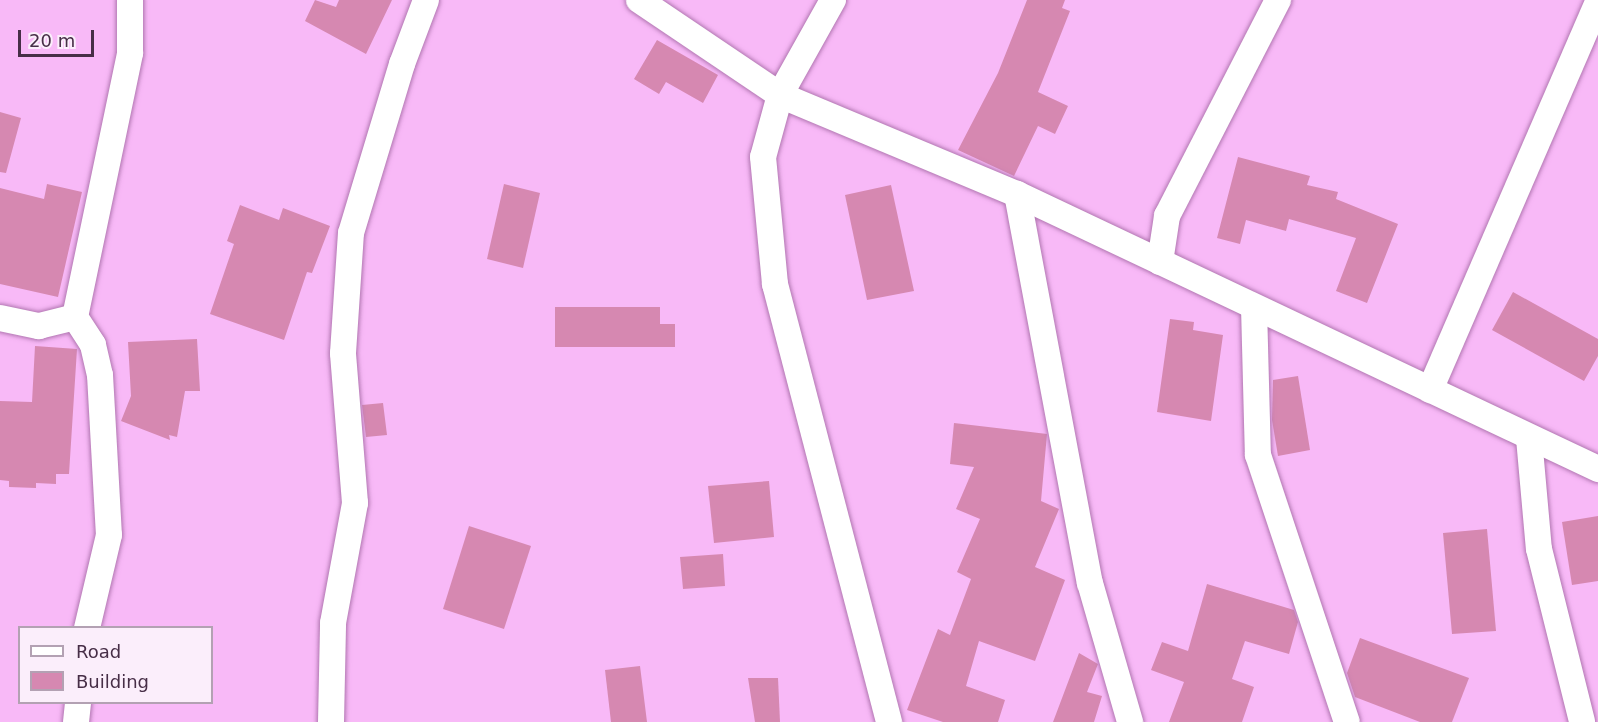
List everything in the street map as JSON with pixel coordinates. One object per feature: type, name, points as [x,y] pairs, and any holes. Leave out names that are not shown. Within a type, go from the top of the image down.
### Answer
[{"type":"street","points":[[87,626],[109,535],[100,375],[93,345],[75,317],[128,65],[130,0]]},
{"type":"street","points":[[331,722],[333,623],[355,503],[343,353],[351,233],[402,63],[426,0]]},
{"type":"street","points":[[639,0],[780,95],[1017,194],[1598,469]]},
{"type":"street","points":[[834,0],[780,95],[763,157],[774,284],[889,722]]},
{"type":"street","points":[[1160,262],[1167,216],[1278,0]]},
{"type":"street","points":[[1430,390],[1598,1]]},
{"type":"street","points":[[1017,194],[1090,583],[1130,722]]},
{"type":"street","points":[[1254,307],[1258,455],[1347,722]]},
{"type":"street","points":[[0,318],[39,326],[75,317]]},
{"type":"street","points":[[1529,438],[1539,549],[1582,722]]},
{"type":"street","points":[[76,722],[78,704]]},
{"type":"building","points":[[315,0],[336,7],[339,0],[392,0],[366,54],[305,21]]},
{"type":"building","points":[[1027,0],[1065,0],[1062,8],[1070,11],[1038,92],[1068,106],[1055,134],[1038,126],[1014,176],[958,150],[998,73]]},
{"type":"building","points":[[657,40],[718,75],[703,103],[666,82],[659,94],[634,79]]},
{"type":"building","points":[[0,112],[21,118],[6,173],[0,172]]},
{"type":"building","points":[[1238,157],[1310,176],[1307,185],[1338,192],[1336,199],[1398,224],[1367,303],[1336,291],[1356,238],[1289,219],[1286,231],[1246,220],[1240,244],[1217,238]]},
{"type":"building","points":[[47,184],[82,192],[58,297],[0,284],[0,188],[44,199]]},
{"type":"building","points":[[504,184],[540,193],[523,268],[487,259]]},
{"type":"building","points":[[891,185],[914,291],[867,300],[845,195]]},
{"type":"building","points":[[240,205],[279,220],[283,208],[330,226],[312,273],[307,272],[284,340],[210,314],[234,244],[227,241]]},
{"type":"building","points":[[1513,292],[1598,339],[1598,356],[1584,381],[1492,330]]},
{"type":"building","points":[[555,307],[660,307],[660,324],[675,324],[675,347],[555,347]]},
{"type":"building","points":[[1170,319],[1194,322],[1193,330],[1223,335],[1211,421],[1157,412]]},
{"type":"building","points":[[197,339],[200,391],[185,391],[177,437],[169,435],[170,440],[121,421],[131,396],[128,342]]},
{"type":"building","points":[[35,346],[77,349],[69,474],[56,474],[56,484],[36,483],[36,488],[9,487],[9,481],[0,480],[0,401],[32,402]]},
{"type":"building","points":[[1298,376],[1310,450],[1278,456],[1272,420],[1273,380]]},
{"type":"building","points":[[383,403],[387,435],[366,437],[362,405]]},
{"type":"building","points":[[954,423],[1047,434],[1041,501],[1059,509],[1035,567],[1065,580],[1035,661],[979,641],[966,686],[1005,700],[998,722],[943,722],[907,710],[938,629],[950,635],[971,579],[957,572],[980,519],[956,509],[974,467],[950,464]]},
{"type":"building","points":[[769,481],[774,537],[714,543],[708,486]]},
{"type":"building","points":[[1598,516],[1598,581],[1572,585],[1562,522]]},
{"type":"building","points":[[469,526],[531,546],[504,629],[443,609]]},
{"type":"building","points":[[1487,529],[1496,631],[1452,634],[1443,533]]},
{"type":"building","points":[[723,554],[725,586],[683,589],[680,557]]},
{"type":"building","points":[[1207,584],[1294,610],[1298,622],[1289,654],[1245,641],[1232,679],[1254,687],[1242,722],[1169,722],[1184,682],[1151,670],[1162,642],[1188,651]]},
{"type":"building","points":[[1360,638],[1469,678],[1452,722],[1420,722],[1355,697],[1347,673]]},
{"type":"building","points":[[1079,653],[1098,664],[1087,692],[1102,696],[1094,722],[1053,722]]},
{"type":"building","points":[[640,666],[647,722],[611,722],[605,670]]},
{"type":"building","points":[[748,678],[778,678],[780,722],[755,722]]}]
